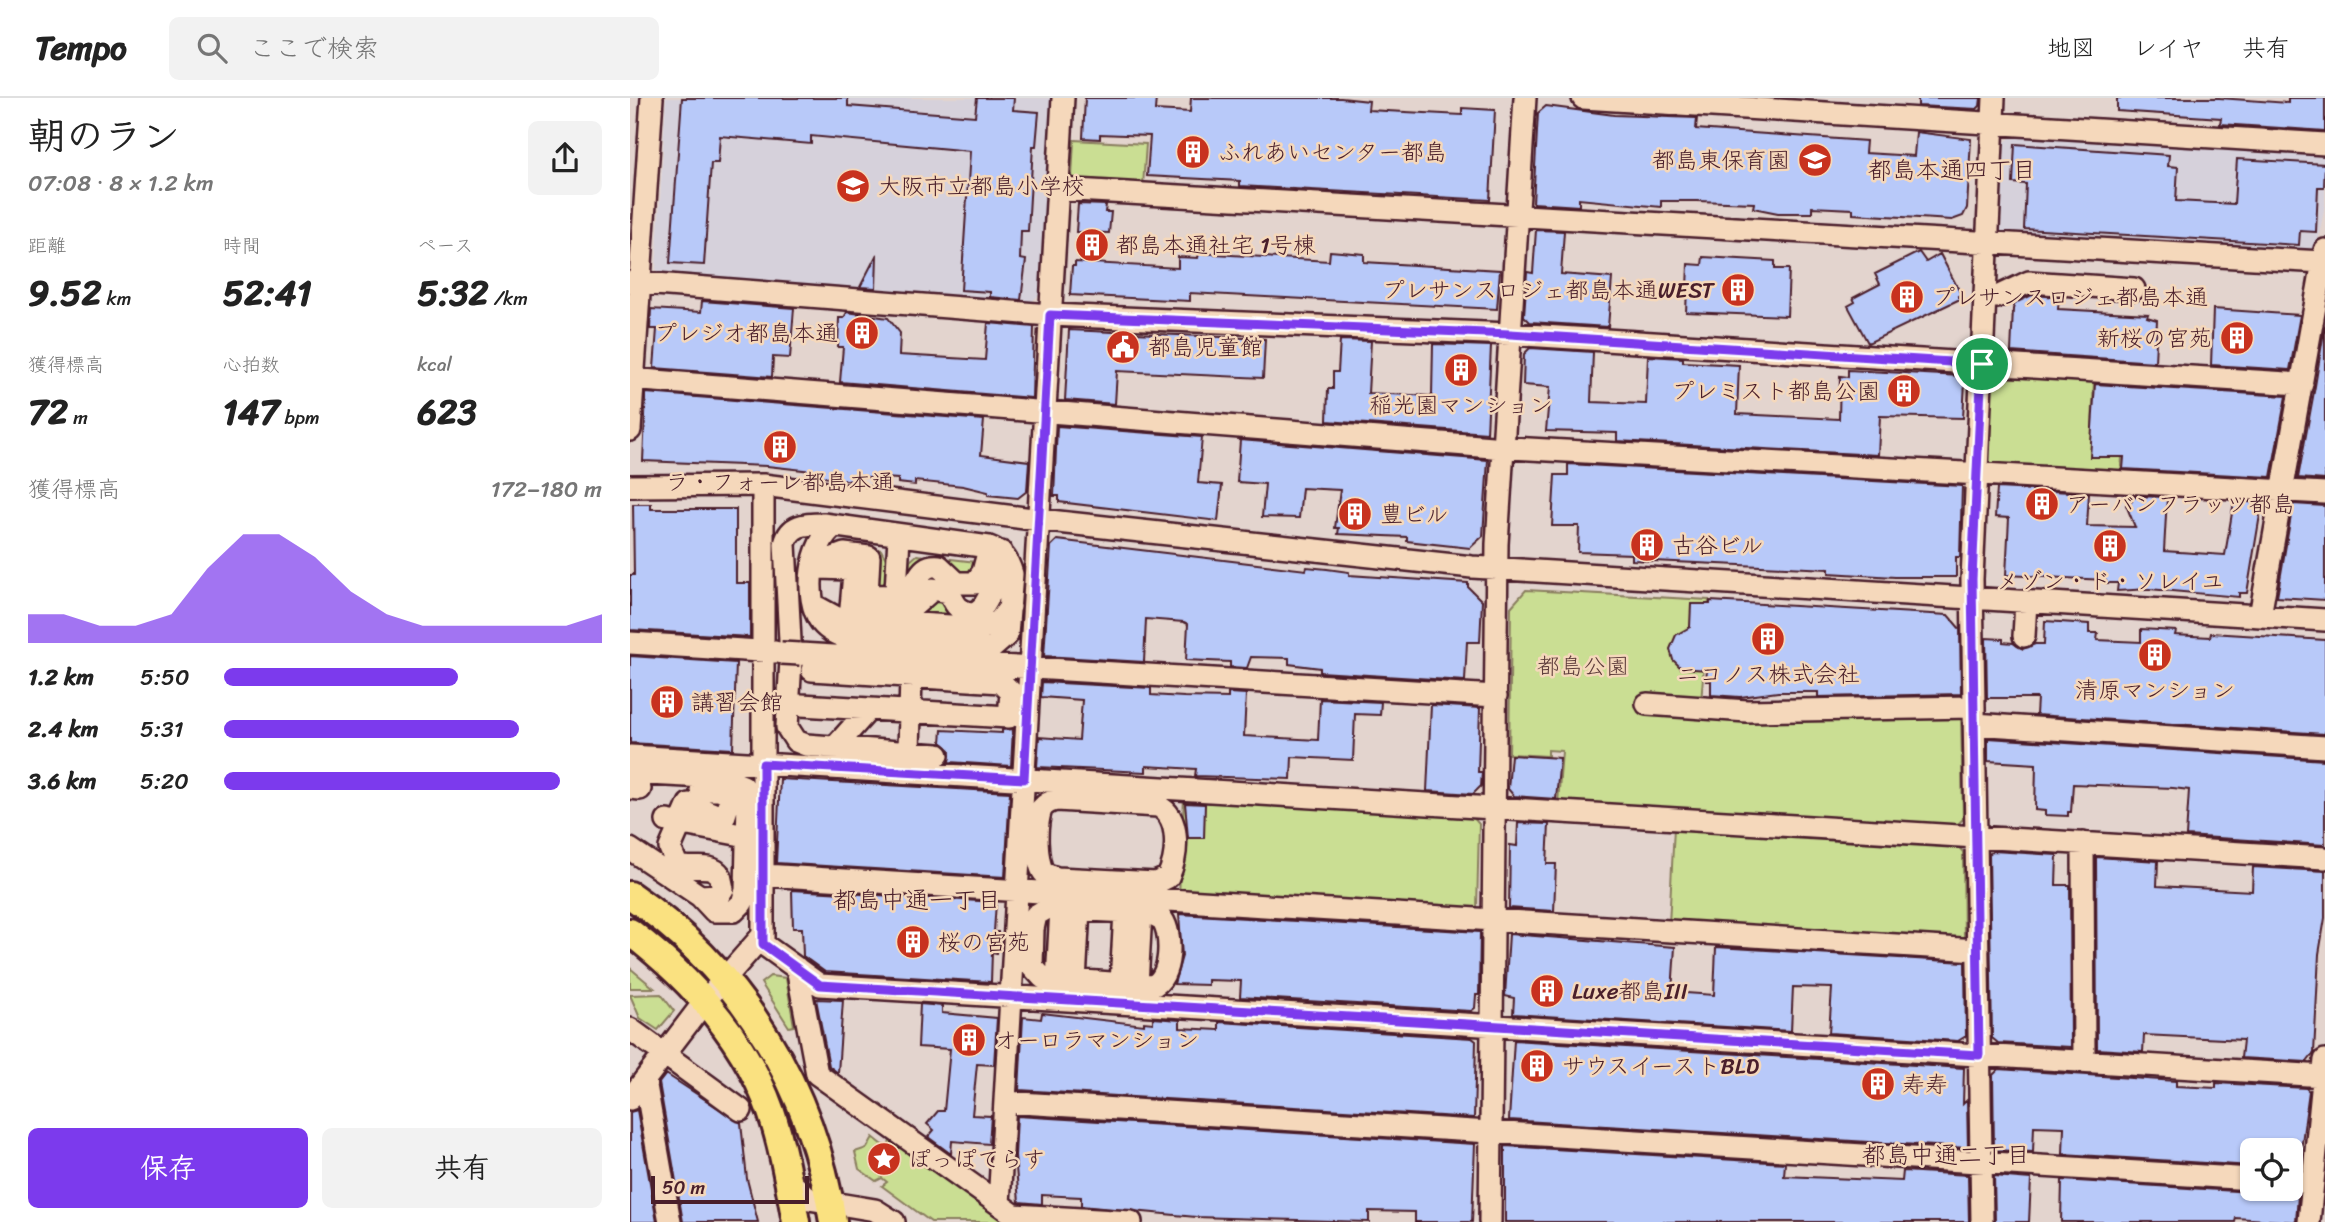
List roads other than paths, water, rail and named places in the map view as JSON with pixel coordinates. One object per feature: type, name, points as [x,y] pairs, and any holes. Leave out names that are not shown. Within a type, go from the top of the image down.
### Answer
[{"type":"main road","points":[[630,895],[665,919],[725,978],[770,1043],[791,1083],[817,1150],[833,1213]]},
{"type":"main road","points":[[630,932],[660,956],[705,1001],[743,1055],[762,1092],[781,1145],[796,1222]]},
{"type":"street","points":[[630,430],[638,183],[652,98]]},
{"type":"street","points":[[1030,898],[1048,908],[1156,915],[1166,924],[1166,969],[1157,984],[1129,985],[1043,978],[1032,966],[1033,929],[1030,898],[1024,779],[1063,98]]},
{"type":"street","points":[[1490,1222],[1497,569],[1525,98]]},
{"type":"street","points":[[1583,98],[2325,144]]},
{"type":"street","points":[[1982,1222],[1972,598],[1994,98]]},
{"type":"street","points":[[1058,189],[2041,246],[2324,255],[2319,313],[2302,384],[2260,616]]},
{"type":"street","points":[[2039,283],[2041,246]]},
{"type":"street","points":[[636,282],[1050,315],[1510,334],[2302,384]]},
{"type":"street","points":[[1985,297],[1997,297],[2029,282],[2134,289]]},
{"type":"street","points":[[632,379],[1503,448],[2325,493]]},
{"type":"street","points":[[630,1099],[705,1001],[763,939],[763,764],[789,657],[763,485]]},
{"type":"street","points":[[630,486],[763,485],[1040,520],[1497,569],[2325,620]]},
{"type":"street","points":[[835,526],[821,538],[815,551],[815,606],[816,614],[828,629],[849,639],[992,648],[1007,635],[1012,574],[995,550],[835,526],[802,525],[790,531],[785,544],[791,660],[786,719],[792,737],[806,745],[938,755]]},
{"type":"street","points":[[895,609],[900,537]]},
{"type":"street","points":[[815,606],[837,618],[916,606],[924,594],[933,589],[948,592],[958,608],[965,612],[980,610],[988,598],[995,550]]},
{"type":"street","points":[[816,575],[848,569],[854,573],[852,608],[895,609],[983,628],[999,621],[1010,607]]},
{"type":"street","points":[[2024,636],[2026,602]]},
{"type":"street","points":[[630,643],[789,657],[1031,668],[1496,696]]},
{"type":"street","points":[[789,657],[861,673],[1001,682],[1011,692],[1009,717],[801,705]]},
{"type":"street","points":[[861,673],[873,709]]},
{"type":"street","points":[[909,751],[911,676]]},
{"type":"street","points":[[1647,704],[1747,711],[1973,716],[2325,747]]},
{"type":"street","points":[[835,747],[873,709]]},
{"type":"street","points":[[737,794],[763,764],[792,737]]},
{"type":"street","points":[[630,756],[2325,858]]},
{"type":"street","points":[[633,783],[723,778],[737,794]]},
{"type":"street","points":[[630,849],[700,896],[719,913],[738,908],[746,890],[748,799],[727,793],[687,795],[673,823],[670,848],[677,864],[691,869],[709,867],[717,870],[723,883],[719,895],[700,896]]},
{"type":"street","points":[[1017,1217],[1005,1102],[1012,996],[1038,860],[1040,815],[1050,802],[1158,806],[1174,820],[1173,866],[1164,881],[1056,878],[1041,870],[1038,860]]},
{"type":"street","points":[[673,823],[747,836]]},
{"type":"street","points":[[2082,843],[2084,1062]]},
{"type":"street","points":[[764,875],[1030,898],[1493,919],[1978,950]]},
{"type":"street","points":[[1070,909],[1129,985]]},
{"type":"street","points":[[1066,981],[1070,909]]},
{"type":"street","points":[[1066,981],[1133,912]]},
{"type":"street","points":[[763,939],[820,985],[2084,1062],[2325,1071],[2309,1222]]},
{"type":"street","points":[[797,968],[817,1074],[1017,1217],[1131,1222]]},
{"type":"street","points":[[630,1029],[741,1110]]},
{"type":"street","points":[[645,1080],[670,1222]]},
{"type":"street","points":[[1005,1102],[2240,1178]]},
{"type":"street","points":[[788,1180],[809,1199],[833,1213],[875,1210],[894,1222]]},
{"type":"street","points":[[2303,1182],[2312,1182]]},
{"type":"place","name":"ふれあいセンター都島","points":[[1193,152]]},
{"type":"place","name":"都島東保育園","points":[[1815,160]]},
{"type":"place","name":"大阪市立都島小学校","points":[[853,186]]},
{"type":"place","name":"都島本通社宅 1号棟","points":[[1092,245]]},
{"type":"place","name":"プレサンスロジェ都島本通WEST","points":[[1738,290]]},
{"type":"place","name":"プレサンスロジェ都島本通","points":[[1907,297]]},
{"type":"place","name":"プレジオ都島本通","points":[[862,333]]},
{"type":"place","name":"新桜の宮苑","points":[[2237,338]]},
{"type":"place","name":"都島児童館","points":[[1123,347]]},
{"type":"place","name":"稲光園マンション","points":[[1461,370]]},
{"type":"place","name":"プレミスト都島公園","points":[[1904,391]]},
{"type":"place","name":"ラ・フォーレ都島本通","points":[[780,447]]},
{"type":"place","name":"アーバンフラッツ都島","points":[[2042,504]]},
{"type":"place","name":"豊ビル","points":[[1355,514]]},
{"type":"place","name":"古谷ビル","points":[[1647,545]]},
{"type":"place","name":"メゾン・ド・ソレイユ","points":[[2110,546]]},
{"type":"place","name":"ニコノス株式会社","points":[[1768,639]]},
{"type":"place","name":"清原マンション","points":[[2155,655]]},
{"type":"place","name":"講習会館","points":[[667,702]]},
{"type":"place","name":"桜の宮苑","points":[[913,942]]},
{"type":"place","name":"Luxe都島III","points":[[1547,991]]},
{"type":"place","name":"オーロラマンション","points":[[969,1040]]},
{"type":"place","name":"サウスイーストBLD","points":[[1537,1066]]},
{"type":"place","name":"寿寿","points":[[1878,1084]]},
{"type":"place","name":"ぽっぽてらす","points":[[884,1159]]},
{"type":"district","name":"都島本通四丁目","points":[[1952,170]]},
{"type":"district","name":"都島中通一丁目","points":[[917,900]]},
{"type":"district","name":"都島中通二丁目","points":[[1946,1155]]},
{"type":"park label","name":"都島公園","points":[[1583,666]]}]
